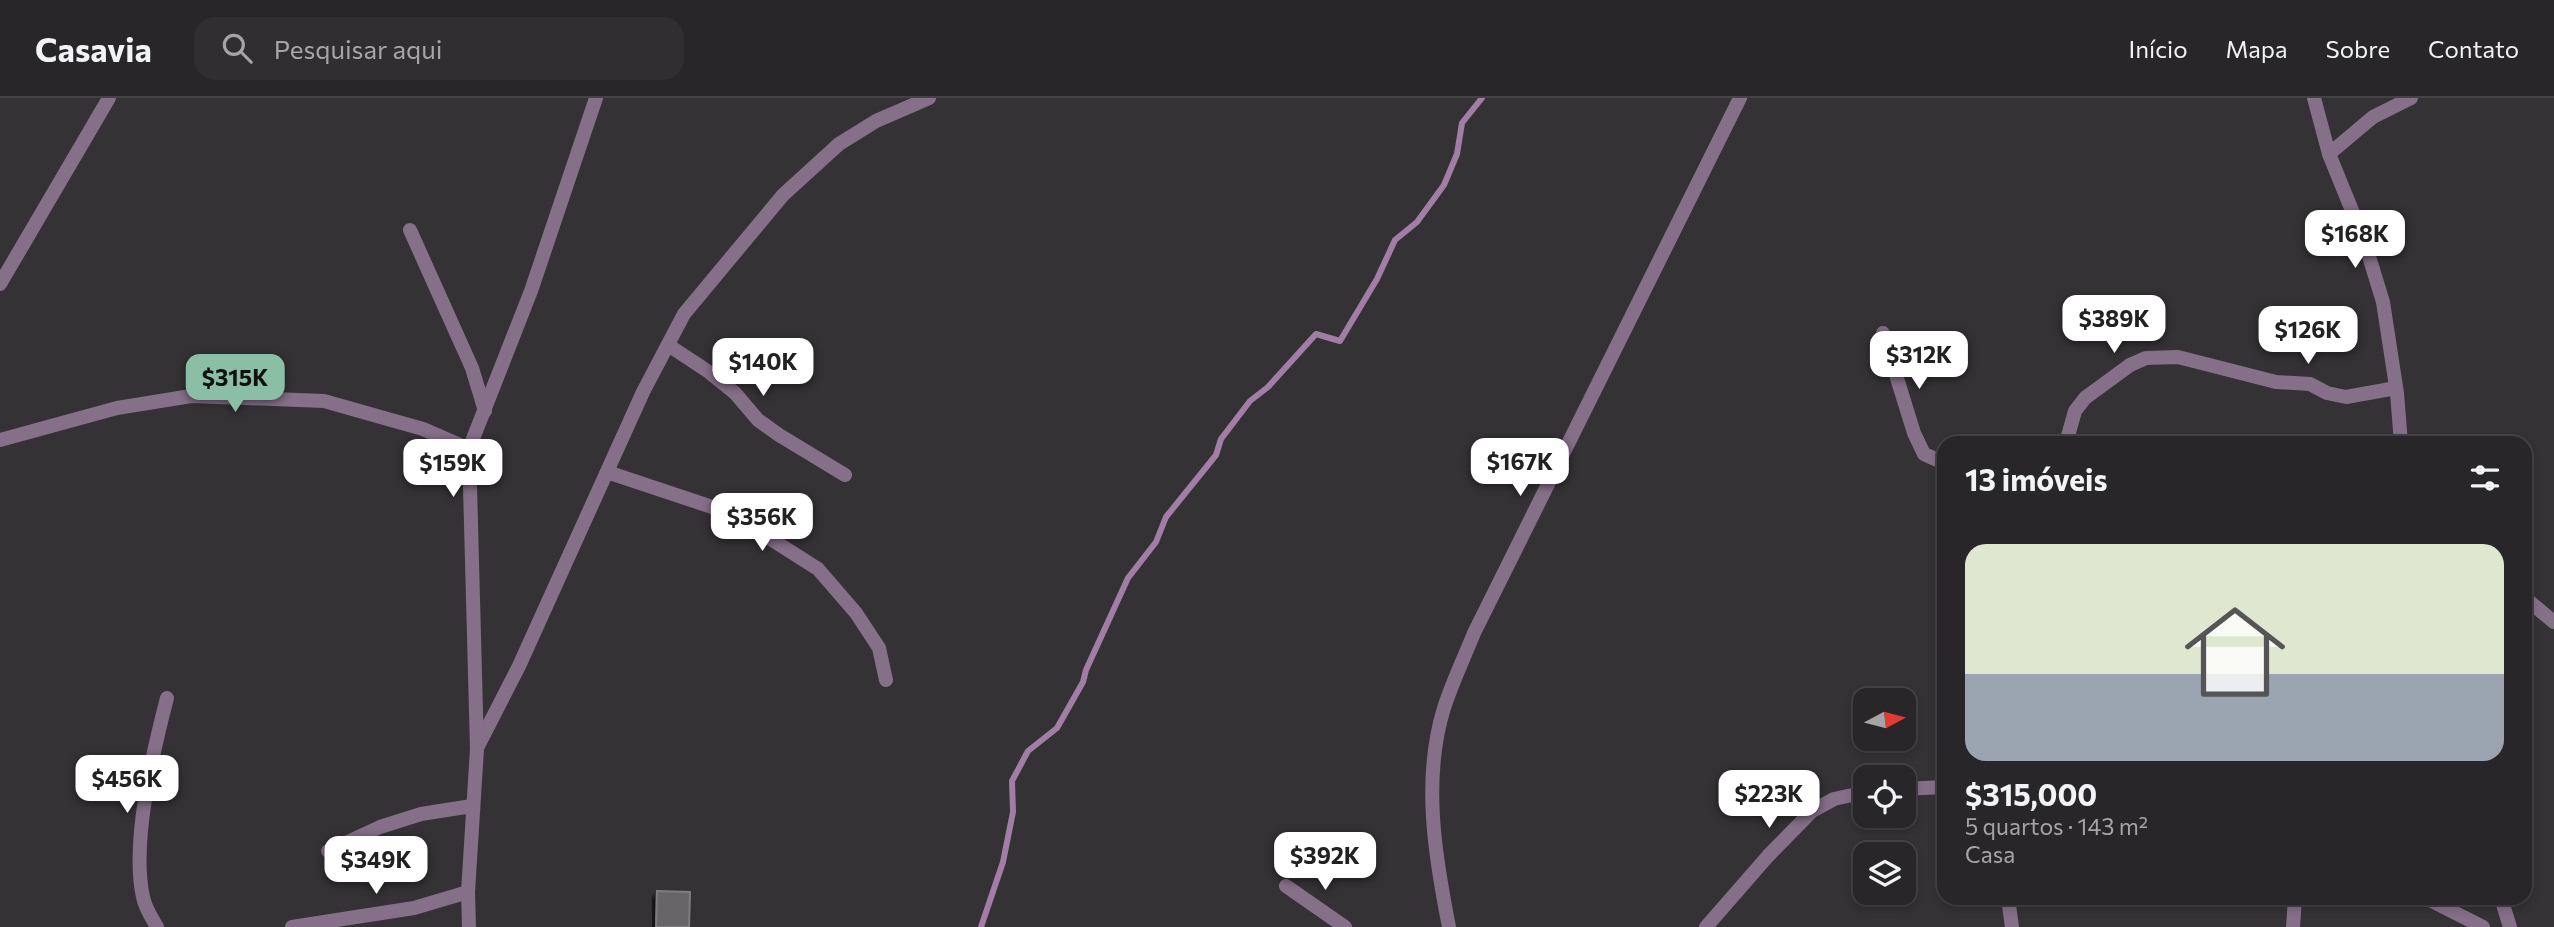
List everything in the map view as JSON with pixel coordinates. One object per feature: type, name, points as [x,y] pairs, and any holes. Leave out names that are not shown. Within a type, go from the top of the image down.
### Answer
[{"type":"street","points":[[0,285],[109,98]]},
{"type":"street","points":[[470,927],[468,892],[471,806],[477,748],[469,449],[531,291],[596,98]]},
{"type":"street","points":[[477,748],[519,666],[607,472],[684,314],[783,195],[839,144],[876,121],[929,98]]},
{"type":"street","points":[[1449,927],[1437,866],[1432,774],[1444,709],[1480,621],[1740,98]]},
{"type":"street","points":[[2314,98],[2329,154],[2360,228],[2383,302],[2400,436]]},
{"type":"street","points":[[2329,154],[2373,117],[2411,98]]},
{"type":"street","points":[[410,230],[472,369],[485,411]]},
{"type":"street","points":[[1883,333],[1914,433],[1924,454],[1937,460]]},
{"type":"street","points":[[668,345],[735,393],[758,420],[845,475]]},
{"type":"street","points":[[2068,436],[2075,411],[2085,398],[2130,365],[2146,358],[2178,356],[2276,382],[2310,384],[2327,393],[2346,397],[2396,388]]},
{"type":"street","points":[[0,440],[117,408],[205,396],[324,401],[424,429],[469,449]]},
{"type":"street","points":[[607,472],[730,513],[818,569],[856,613],[879,648],[886,680]]},
{"type":"street","points":[[2532,603],[2554,622]]},
{"type":"street","points":[[157,927],[144,901],[139,871],[154,749],[167,698]]},
{"type":"street","points":[[1916,788],[1937,787]]},
{"type":"street","points":[[1706,927],[1768,856],[1812,811],[1834,799],[1853,795]]},
{"type":"street","points":[[328,851],[380,827],[421,814],[471,806]]},
{"type":"street","points":[[1286,886],[1345,927]]},
{"type":"street","points":[[292,927],[414,908],[468,892]]},
{"type":"street","points":[[2009,905],[2012,927]]},
{"type":"street","points":[[2293,927],[2295,905]]},
{"type":"street","points":[[2440,905],[2483,927]]},
{"type":"street","points":[[2503,905],[2510,927]]},
{"type":"building","points":[[657,891],[690,892],[689,927],[656,927]]},
{"type":"waterway","points":[[981,927],[1003,862],[1013,812],[1012,781],[1028,751],[1057,728],[1083,682],[1128,578],[1156,542],[1166,517],[1216,455],[1221,439],[1250,401],[1268,387],[1316,334],[1340,341],[1377,279],[1395,240],[1417,222],[1444,185],[1457,154],[1462,123],[1482,98]]}]
